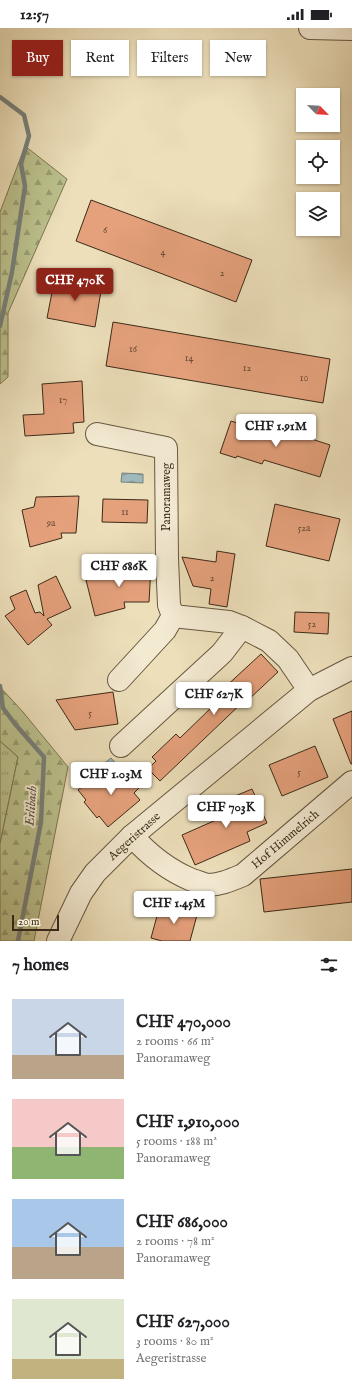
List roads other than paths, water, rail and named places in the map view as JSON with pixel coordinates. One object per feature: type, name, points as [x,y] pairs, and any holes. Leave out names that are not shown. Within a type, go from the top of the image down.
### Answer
[{"type":"street","points":[[310,28],[352,29]]},
{"type":"street","name":"Panoramaweg","points":[[97,434],[166,448],[166,559],[169,605],[173,616]]},
{"type":"street","points":[[119,680],[165,630],[173,616],[229,622],[270,641],[288,659],[309,690]]},
{"type":"street","points":[[121,746],[222,653],[242,627]]},
{"type":"street","name":"Aegeristrasse","points":[[58,941],[81,893],[95,873],[132,836],[309,690],[352,668]]},
{"type":"street","name":"Hof Himmelrich","points":[[132,836],[146,851],[162,863],[184,876],[205,885],[223,884],[243,875],[352,782]]},
{"type":"water","points":[[122,473],[143,474],[143,483],[121,482]]},
{"type":"water","points":[[111,758],[118,766],[101,781],[93,772]]},
{"type":"waterway","name":"Erlibach","points":[[0,97],[24,115],[29,136],[21,164],[25,186],[12,272],[0,326]]},
{"type":"waterway","name":"Erlibach","points":[[0,686],[3,708],[44,757],[41,822],[18,941]]}]
